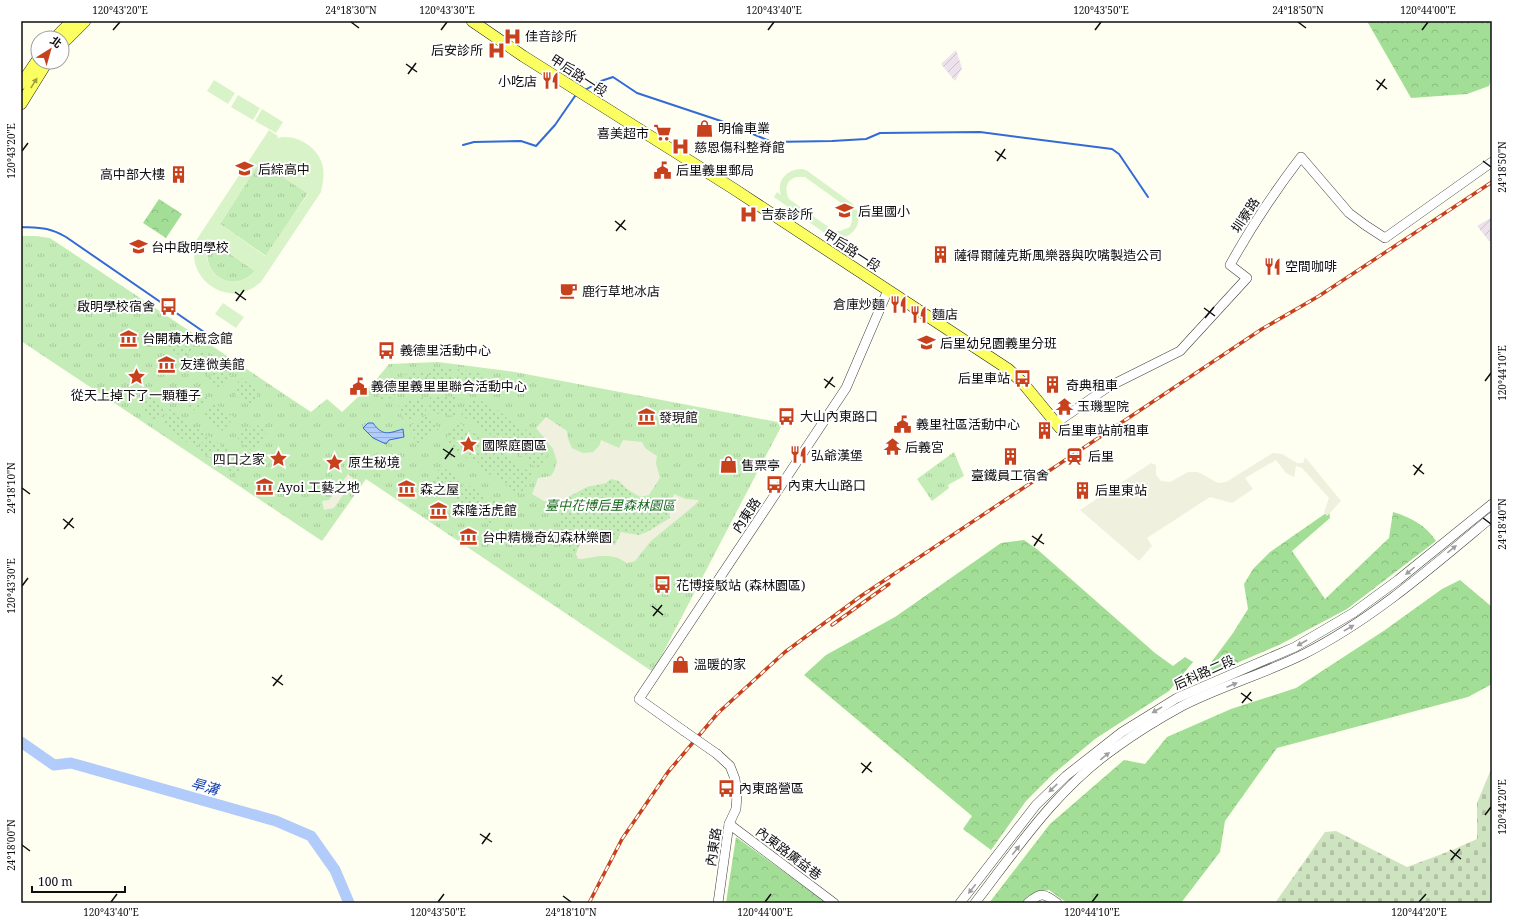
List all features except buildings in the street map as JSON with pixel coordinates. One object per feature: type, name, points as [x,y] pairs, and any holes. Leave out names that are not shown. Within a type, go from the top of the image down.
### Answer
[{"type":"main road","points":[[63,30],[72,21]]},
{"type":"main road","points":[[70,36],[84,21]]},
{"type":"main road","name":"甲后路一段","points":[[472,21],[523,56],[734,189],[1008,369],[1022,382],[1058,425]]},
{"type":"main road","points":[[21,84],[31,70]]},
{"type":"main road","points":[[21,104],[42,70]]},
{"type":"street","name":"圳寮路","points":[[1058,425],[1108,387],[1180,351],[1247,278],[1230,265],[1275,192],[1301,156],[1349,212],[1385,238],[1492,162]]},
{"type":"street","name":"內東路","points":[[718,903],[729,824],[736,809],[738,795],[730,766],[717,754],[639,699],[846,388],[888,290]]},
{"type":"street","name":"后科路二段","points":[[960,903],[1036,805],[1066,776],[1122,732],[1177,698],[1295,647],[1353,613],[1398,580],[1492,504]]},
{"type":"street","name":"后科路二段","points":[[975,903],[1045,812],[1074,781],[1117,746],[1182,706],[1303,654],[1360,622],[1492,517]]},
{"type":"street","name":"內東路廣益巷","points":[[729,824],[834,903]]},
{"type":"street","points":[[1028,903],[1039,895],[1046,895],[1057,903]]},
{"type":"shaded area","points":[[956,50],[962,68],[955,81],[941,64]]},
{"type":"shaded area","points":[[1492,217],[1492,239],[1489,241],[1477,226]]},
{"type":"shaded area","points":[[546,417],[567,431],[568,439],[572,448],[583,453],[593,452],[599,446],[601,440],[619,448],[623,440],[642,442],[645,448],[657,456],[656,463],[660,478],[649,495],[640,497],[627,489],[619,481],[611,479],[606,483],[587,487],[559,502],[544,501],[532,494],[538,478],[551,476],[557,462],[553,449],[536,428]]},
{"type":"shaded area","points":[[1273,453],[1282,454],[1297,463],[1303,463],[1305,457],[1341,501],[1327,516],[1324,512],[1329,498],[1302,468],[1296,466],[1294,477],[1286,473],[1276,460],[1245,478],[1253,489],[1232,503],[1210,497],[1147,538],[1152,546],[1139,561],[1080,510],[1151,463],[1156,465],[1156,475],[1161,481],[1170,482],[1188,472],[1198,472],[1218,483],[1226,482]]},
{"type":"shaded area","points":[[348,474],[354,479],[334,508],[324,510],[322,501],[329,500]]},
{"type":"shaded area","points":[[674,494],[686,499],[699,500],[695,505],[651,541],[635,561],[627,563],[618,558],[609,556],[578,559],[576,554],[586,534],[615,545],[621,532],[639,535],[647,532],[670,518],[669,508]]},
{"type":"green space","points":[[1367,21],[1492,21],[1492,76],[1489,86],[1467,94],[1411,98]]},
{"type":"green space","points":[[214,80],[235,93],[228,104],[207,91]]},
{"type":"green space","points":[[238,95],[260,108],[253,120],[231,107]]},
{"type":"green space","points":[[262,109],[283,122],[276,133],[255,121]]},
{"type":"green space","points":[[269,130],[278,136],[277,138],[292,138],[306,143],[317,153],[323,167],[321,192],[261,282],[251,289],[243,292],[234,293],[217,290],[203,279],[198,272],[194,260],[197,239]],"holes":[[[260,162],[308,194],[265,256],[220,224]],[[210,240],[255,271],[246,278],[236,281],[227,281],[219,277],[212,270],[208,262],[207,251]]]},
{"type":"green space","points":[[260,161],[308,193],[266,256],[220,224]]},
{"type":"green space","points":[[806,170],[853,204],[859,220],[852,233],[842,238],[851,245],[847,249],[774,197],[777,192],[781,195],[780,185],[784,177],[792,171]],"holes":[[[796,177],[805,177],[848,208],[852,217],[850,227],[840,231],[834,231],[789,199],[787,192],[788,183]]]},
{"type":"green space","points":[[159,199],[182,214],[166,238],[143,223]]},
{"type":"green space","name":"臺中花博后里森林園區","points":[[21,236],[50,238],[311,412],[327,399],[342,412],[376,380],[389,364],[438,362],[515,372],[783,423],[653,672],[366,479],[322,541],[21,341]]},
{"type":"green space","points":[[210,240],[255,271],[246,278],[236,281],[227,281],[219,277],[212,270],[208,262],[207,251]]},
{"type":"green space","points":[[223,303],[244,317],[236,328],[215,314]]},
{"type":"green space","points":[[127,326],[136,329],[140,335],[138,343],[130,349],[119,339],[120,332]]},
{"type":"green space","points":[[177,333],[194,345],[185,359],[167,347]]},
{"type":"green space","points":[[201,350],[218,362],[208,376],[191,364]]},
{"type":"green space","points":[[220,363],[233,372],[221,390],[208,380]]},
{"type":"green space","points":[[429,369],[453,369],[453,386],[429,386],[406,391],[403,375],[425,370],[429,385]]},
{"type":"green space","points":[[458,369],[483,374],[480,391],[455,387]]},
{"type":"green space","points":[[398,376],[405,391],[382,402],[375,387]]},
{"type":"green space","points":[[241,378],[260,392],[250,406],[231,392]]},
{"type":"green space","points":[[188,384],[207,398],[197,412],[178,398]]},
{"type":"green space","points":[[150,395],[167,408],[157,422],[140,410]]},
{"type":"green space","points":[[430,395],[456,397],[455,416],[429,413]]},
{"type":"green space","points":[[423,397],[427,414],[403,421],[398,404]]},
{"type":"green space","points":[[472,400],[486,402],[507,417],[494,437],[461,415]]},
{"type":"green space","points":[[213,402],[234,417],[223,431],[203,417]]},
{"type":"green space","points":[[170,409],[205,434],[195,448],[160,423]]},
{"type":"green space","points":[[428,414],[439,429],[418,444],[407,428]]},
{"type":"green space","points":[[508,418],[522,428],[508,447],[494,438]]},
{"type":"green space","points":[[458,422],[489,444],[475,464],[444,442]]},
{"type":"green space","points":[[264,425],[269,429],[253,452],[236,440],[241,435],[244,427]]},
{"type":"green space","points":[[523,428],[538,438],[524,458],[509,448]]},
{"type":"green space","points":[[207,435],[247,463],[237,477],[198,449]]},
{"type":"green space","points":[[538,439],[552,449],[538,469],[524,459]]},
{"type":"green space","points":[[490,445],[504,454],[490,475],[476,465]]},
{"type":"green space","points":[[954,452],[964,476],[948,485],[949,488],[932,501],[917,479]]},
{"type":"green space","points":[[505,455],[534,475],[520,495],[506,486],[517,468],[505,485],[491,475]]},
{"type":"green space","points":[[441,466],[463,481],[453,496],[431,481]]},
{"type":"green space","points":[[611,479],[619,481],[627,489],[640,497],[649,495],[669,508],[670,518],[647,533],[639,535],[621,532],[615,545],[589,534],[576,554],[578,559],[567,549],[564,542],[559,518],[559,502],[587,487],[606,483]]},
{"type":"green space","points":[[465,483],[486,497],[476,512],[455,497]]},
{"type":"green space","points":[[492,496],[506,505],[493,525],[479,516]]},
{"type":"green space","points":[[1329,511],[1330,518],[1292,551],[1325,599],[1389,538],[1393,512],[1417,522],[1432,535],[1436,541],[1347,609],[1279,645],[1204,677],[1204,672],[1233,633],[1248,609],[1244,584],[1253,569],[1270,552]]},
{"type":"green space","points":[[1024,540],[1038,550],[1155,653],[1173,666],[1185,657],[1193,662],[1169,691],[1095,739],[1051,776],[1026,801],[991,850],[963,829],[972,816],[804,675],[826,655],[895,617],[1001,543]]},
{"type":"green space","points":[[1460,580],[1492,607],[1492,684],[1468,697],[1277,748],[1225,821],[1220,852],[1181,903],[1067,903],[1049,890],[1038,892],[1029,903],[989,903],[1050,824],[1124,760],[1145,764],[1167,737],[1231,709],[1296,688],[1385,630],[1442,589]]},
{"type":"green space","points":[[1492,767],[1492,903],[1275,903],[1325,832],[1336,831],[1407,867],[1477,839],[1477,803]]},
{"type":"green space","points":[[736,837],[827,903],[726,903]]},
{"type":"water","points":[[368,423],[373,423],[380,430],[386,433],[403,429],[404,437],[389,440],[386,444],[373,438],[363,428]]},
{"type":"waterway","points":[[585,90],[601,81],[613,77],[637,93],[721,121],[772,142],[866,139],[880,133],[980,132],[1112,149],[1119,154],[1148,197]]},
{"type":"waterway","points":[[463,145],[474,142],[521,141],[536,146],[555,125],[575,96],[578,95]]},
{"type":"waterway","points":[[21,227],[49,230],[66,237],[220,343]]},
{"type":"waterway","name":"旱溝","points":[[21,742],[54,765],[71,763],[276,821],[311,836],[335,870],[349,903]]},
{"type":"railway","points":[[589,903],[622,839],[668,772],[718,713],[785,652],[861,596],[1262,329],[1319,296],[1492,182]]},
{"type":"railway","points":[[832,625],[889,584]]},
{"type":"place","name":"佳音診所","points":[[512,36]]},
{"type":"place","name":"后安診所","points":[[496,50]]},
{"type":"place","name":"小吃店","points":[[550,81]]},
{"type":"place","name":"明倫車業","points":[[705,128]]},
{"type":"place","name":"喜美超市","points":[[662,133]]},
{"type":"place","name":"慈恩傷科整脊館","points":[[681,147]]},
{"type":"place","name":"后綜高中","points":[[245,169]]},
{"type":"place","name":"后里義里郵局","points":[[663,170]]},
{"type":"place","name":"高中部大樓","points":[[178,174]]},
{"type":"place","name":"后里國小","points":[[845,211]]},
{"type":"place","name":"吉泰診所","points":[[748,214]]},
{"type":"place","name":"台中啟明學校","points":[[138,247]]},
{"type":"place","name":"薩得爾薩克斯風樂器與吹嘴製造公司","points":[[941,255]]},
{"type":"place","name":"空間咖啡","points":[[1272,266]]},
{"type":"place","name":"鹿行草地冰店","points":[[569,291]]},
{"type":"place","name":"倉庫炒麵","points":[[898,304]]},
{"type":"place","name":"啟明學校宿舍","points":[[168,306]]},
{"type":"place","name":"麵店","points":[[919,314]]},
{"type":"place","name":"台開積木概念館","points":[[129,338]]},
{"type":"place","name":"后里幼兒園義里分班","points":[[927,343]]},
{"type":"place","name":"義德里活動中心","points":[[387,350]]},
{"type":"place","name":"友達微美館","points":[[167,364]]},
{"type":"place","name":"從天上掉下了一顆種子","points":[[136,376]]},
{"type":"place","name":"后里車站","points":[[1023,378]]},
{"type":"place","name":"奇典租車","points":[[1053,385]]},
{"type":"place","name":"義德里義里里聯合活動中心","points":[[358,386]]},
{"type":"place","name":"玉璣聖院","points":[[1064,406]]},
{"type":"place","name":"大山內東路口","points":[[787,416]]},
{"type":"place","name":"發現館","points":[[646,417]]},
{"type":"place","name":"義里社區活動中心","points":[[903,424]]},
{"type":"place","name":"后里車站前租車","points":[[1045,430]]},
{"type":"place","name":"國際庭園區","points":[[469,445]]},
{"type":"place","name":"后義宮","points":[[892,447]]},
{"type":"place","name":"弘爺漢堡","points":[[798,455]]},
{"type":"place","name":"臺鐵員工宿舍","points":[[1010,456]]},
{"type":"place","name":"后里","points":[[1075,456]]},
{"type":"place","name":"四口之家","points":[[278,459]]},
{"type":"place","name":"原生秘境","points":[[335,462]]},
{"type":"place","name":"售票亭","points":[[728,465]]},
{"type":"place","name":"內東大山路口","points":[[775,485]]},
{"type":"place","name":"Ayoi 工藝之地","points":[[264,487]]},
{"type":"place","name":"森之屋","points":[[407,489]]},
{"type":"place","name":"后里東站","points":[[1082,490]]},
{"type":"place","name":"森隆活虎館","points":[[439,510]]},
{"type":"place","name":"台中精機奇幻森林樂園","points":[[469,537]]},
{"type":"place","name":"花博接駁站 (森林園區)","points":[[663,585]]},
{"type":"place","name":"溫暖的家","points":[[681,664]]},
{"type":"place","name":"內東路營區","points":[[726,788]]}]
